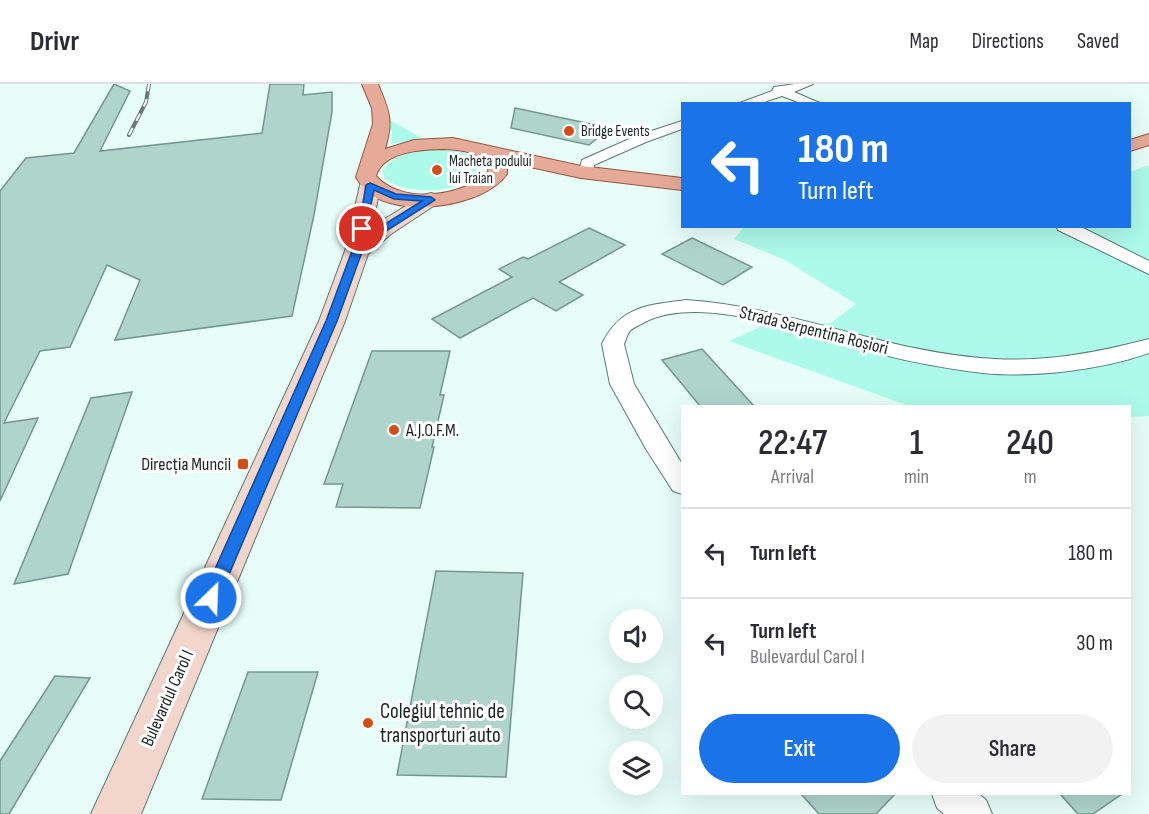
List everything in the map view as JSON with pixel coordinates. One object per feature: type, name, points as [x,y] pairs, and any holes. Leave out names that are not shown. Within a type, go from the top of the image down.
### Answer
[{"type":"main road","points":[[370,84],[398,121],[451,143]]},
{"type":"main road","points":[[369,177],[378,141],[398,121]]},
{"type":"main road","points":[[1131,146],[1149,139]]},
{"type":"main road","points":[[369,177],[378,159],[392,151],[431,143],[451,143],[479,148],[496,159],[498,166],[496,174],[479,188]]},
{"type":"main road","points":[[489,153],[584,172],[681,184]]},
{"type":"main road","points":[[369,177],[394,197],[431,200],[448,198],[520,177],[584,172]]},
{"type":"main road","name":"Bulevardul Carol I","points":[[116,814],[332,321],[357,251],[369,177]]},
{"type":"main road","points":[[357,251],[383,229],[431,200]]},
{"type":"street","points":[[761,84],[810,102]]},
{"type":"street","points":[[749,102],[807,84]]},
{"type":"street","points":[[584,172],[587,164],[641,139],[681,124]]},
{"type":"street","points":[[1068,228],[1149,268]]},
{"type":"street","name":"Strada Serpentina Roșiori","points":[[681,482],[655,443],[622,384],[613,344],[623,325],[647,313],[682,306],[754,314],[912,355],[1005,367],[1085,360],[1149,346]]},
{"type":"street","points":[[952,795],[972,814]]},
{"type":"green space","points":[[386,118],[422,138],[391,144],[392,133]]},
{"type":"green space","points":[[432,149],[465,153],[471,156],[479,166],[473,176],[463,183],[435,190],[406,188],[384,178],[383,171],[387,165],[398,157],[411,152]]},
{"type":"green space","points":[[1149,165],[1149,416],[1131,417],[1131,405],[906,405],[729,341],[760,327],[831,323],[856,304],[785,260],[734,239],[743,228],[1131,228],[1131,172]]},
{"type":"building","points":[[114,84],[130,91],[100,151],[262,133],[270,84],[304,84],[303,95],[332,92],[332,112],[314,215],[292,316],[115,340],[140,280],[107,265],[70,347],[40,351],[4,423],[38,418],[0,501],[0,191],[26,158],[74,153]]},
{"type":"building","name":"Bridge Events","points":[[515,108],[610,128],[589,145],[511,128]]},
{"type":"building","points":[[589,228],[625,245],[559,282],[583,295],[556,311],[533,298],[460,338],[432,319],[512,277],[499,269],[523,257],[528,259]]},
{"type":"building","points":[[692,238],[752,267],[723,285],[662,254]]},
{"type":"building","points":[[702,349],[753,405],[699,405],[662,360]]},
{"type":"building","name":"A.J.O.F.M.","points":[[372,351],[450,351],[440,395],[444,395],[420,508],[336,507],[343,484],[324,484]]},
{"type":"building","points":[[132,392],[68,574],[14,584],[91,398]]},
{"type":"building","points":[[436,571],[523,573],[506,777],[397,775]]},
{"type":"building","points":[[248,672],[318,672],[281,800],[202,799]]},
{"type":"building","points":[[55,676],[90,678],[9,814],[0,814],[0,761]]},
{"type":"building","points":[[802,795],[894,795],[876,814],[819,814]]},
{"type":"building","points":[[1061,795],[1121,795],[1093,814],[1078,814]]},
{"type":"railway","points":[[129,135],[146,102],[149,84]]},
{"type":"place","name":"Bridge Events","points":[[569,131]]},
{"type":"place","name":"Macheta podului lui Traian","points":[[437,170]]},
{"type":"place","name":"A.J.O.F.M.","points":[[394,430]]},
{"type":"place","name":"Direcția Muncii","points":[[243,464]]},
{"type":"place","name":"Colegiul tehnic de transporturi auto","points":[[368,723]]},
{"type":"route","points":[[211,598],[332,321],[357,251],[383,229],[431,200],[394,197],[370,185],[362,229]]}]
